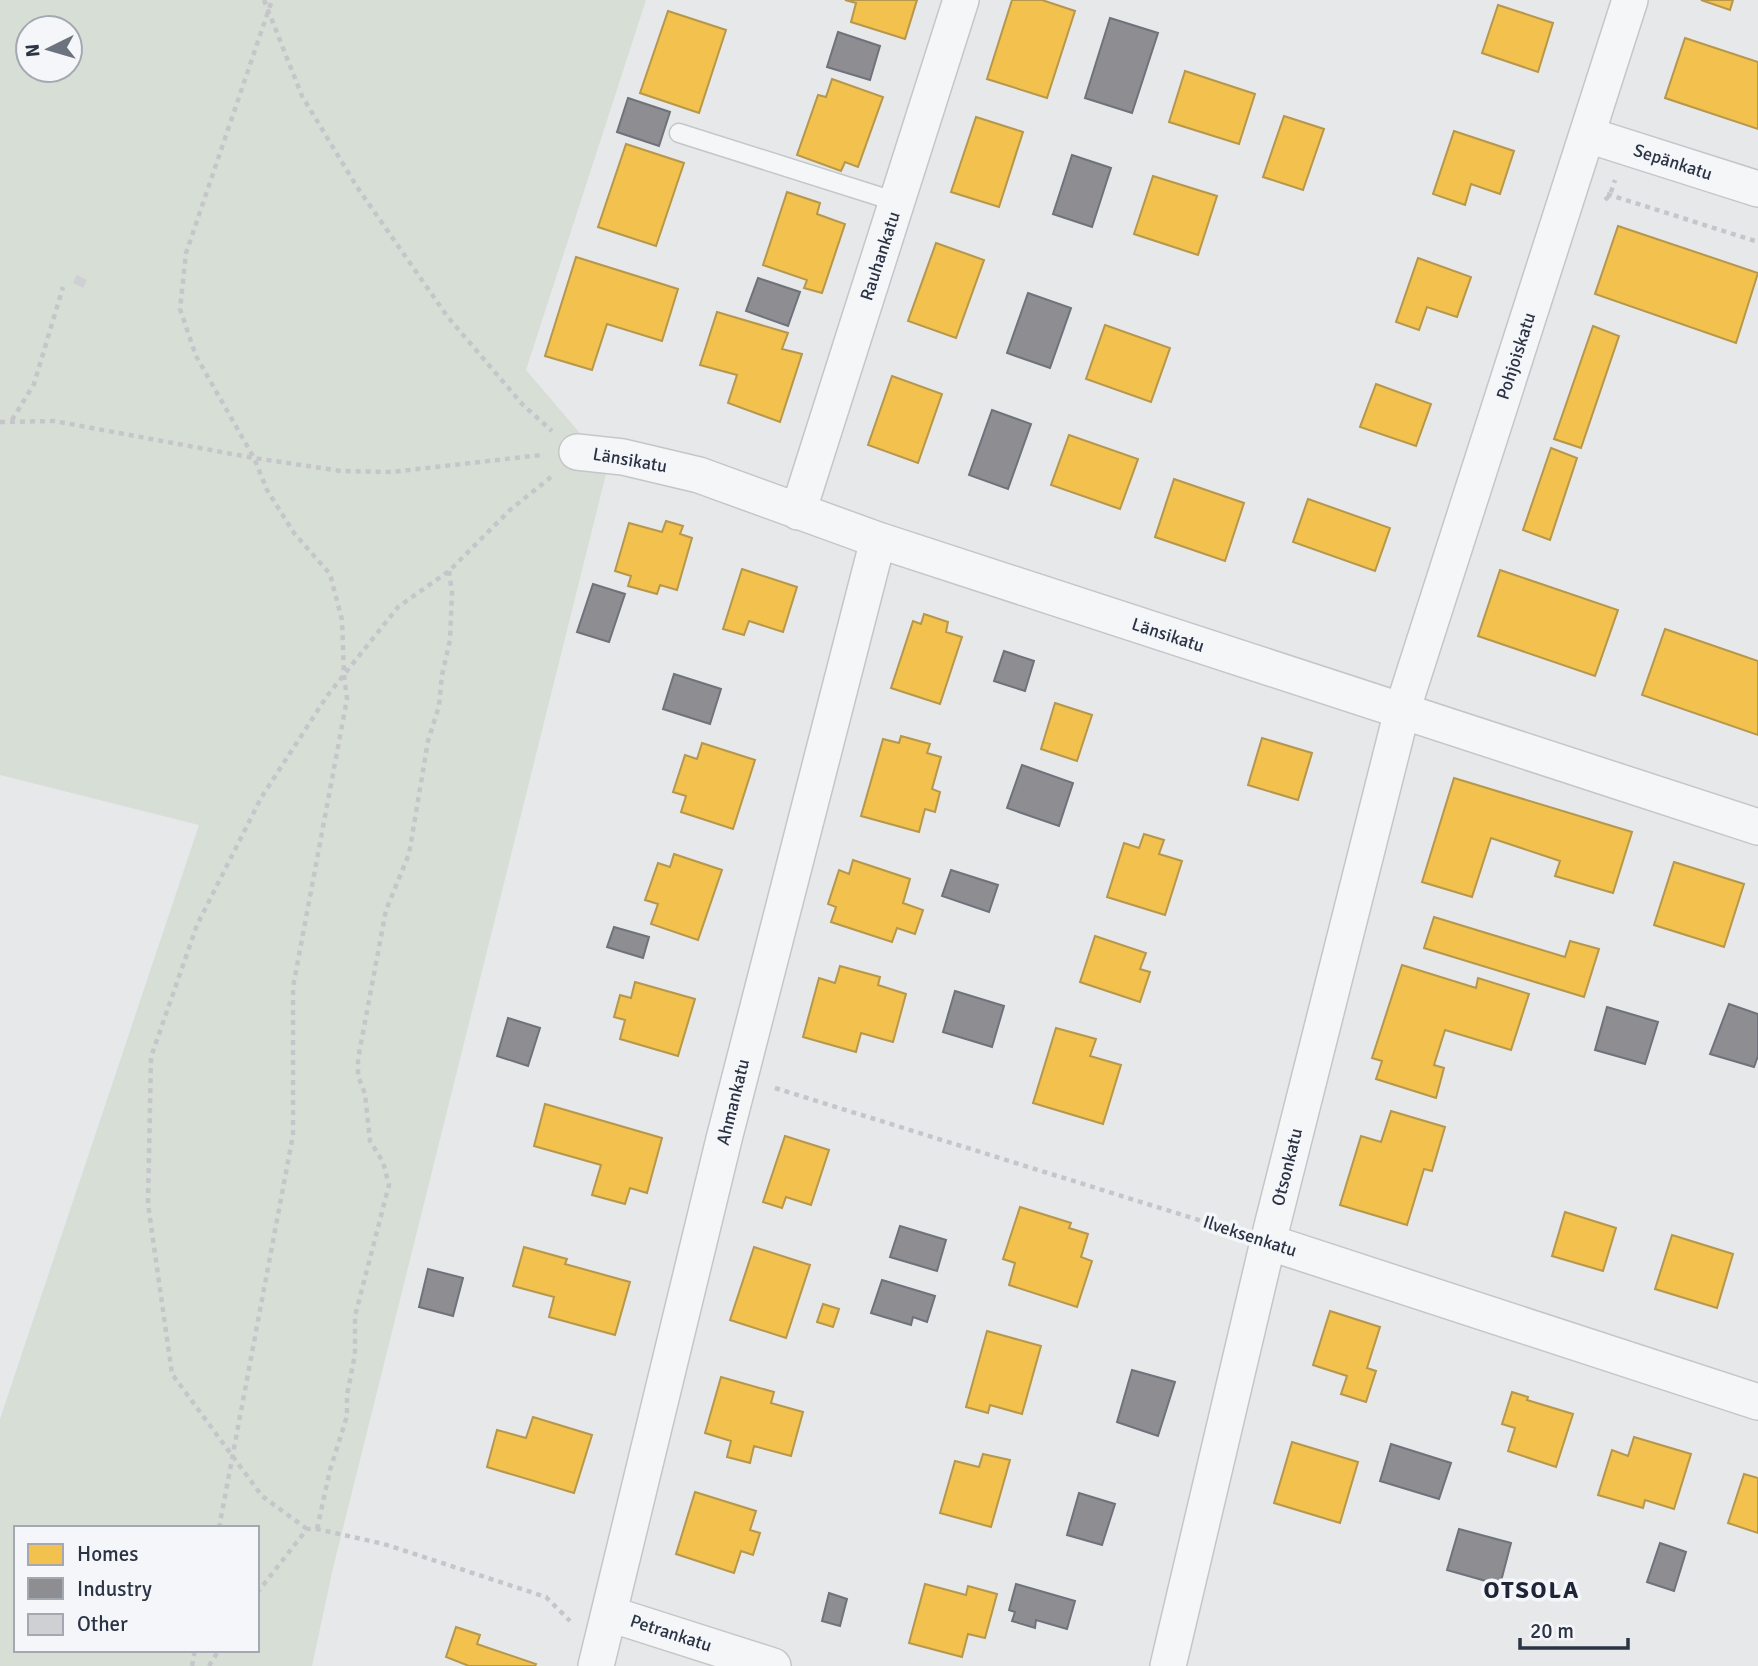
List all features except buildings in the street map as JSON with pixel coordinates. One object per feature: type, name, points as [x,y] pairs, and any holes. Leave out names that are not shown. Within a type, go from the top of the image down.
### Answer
[{"type":"street","name":"Rauhankatu","points":[[798,512],[961,0]]},
{"type":"street","name":"Pohjoiskatu","points":[[1402,711],[1630,0]]},
{"type":"street","name":"Sepänkatu","points":[[1588,135],[1758,189]]},
{"type":"street","name":"Länsikatu","points":[[577,452],[624,457],[679,469],[878,540],[1758,827]]},
{"type":"street","name":"Ahmankatu","points":[[603,1640],[739,1077],[878,540]]},
{"type":"street","name":"Otsonkatu","points":[[1168,1666],[1268,1242],[1402,711]]},
{"type":"street","name":"Ilveksenkatu","points":[[1268,1242],[1758,1402]]},
{"type":"street","name":"Petrankatu","points":[[603,1640],[773,1666]]},
{"type":"lane","points":[[679,133],[897,202]]},
{"type":"path","points":[[264,0],[302,96],[357,187],[454,325],[523,405],[577,452]]},
{"type":"path","points":[[219,1526],[293,1135],[293,987],[348,699],[344,675],[342,620],[330,574],[294,533],[267,490],[254,458],[196,356],[180,309],[186,253],[272,0]]},
{"type":"path","points":[[1573,182],[1758,242]]},
{"type":"path","points":[[11,421],[34,384],[63,287]]},
{"type":"path","points":[[0,422],[54,421],[254,458],[341,471],[392,472],[577,452]]},
{"type":"path","points":[[577,452],[562,468],[510,510],[449,571],[398,607],[344,675],[261,798],[197,925],[150,1057],[148,1204],[172,1374],[262,1496],[307,1529],[384,1544],[546,1597],[575,1627],[590,1637],[603,1640]]},
{"type":"path","points":[[317,1530],[330,1470],[347,1416],[347,1395],[355,1354],[355,1316],[389,1185],[383,1162],[370,1141],[365,1094],[358,1076],[358,1059],[386,910],[409,854],[428,741],[439,706],[442,675],[450,640],[452,593],[449,571]]},
{"type":"path","name":"Ilveksenkatu","points":[[739,1077],[1268,1242]]},
{"type":"path","points":[[259,1590],[307,1529]]},
{"type":"shaded area","points":[[0,0],[646,0],[526,370],[608,466],[333,1568],[312,1666],[0,1666],[0,1419],[199,825],[0,775]]},
{"type":"district","name":"OTSOLA","points":[[1532,1590]]}]
